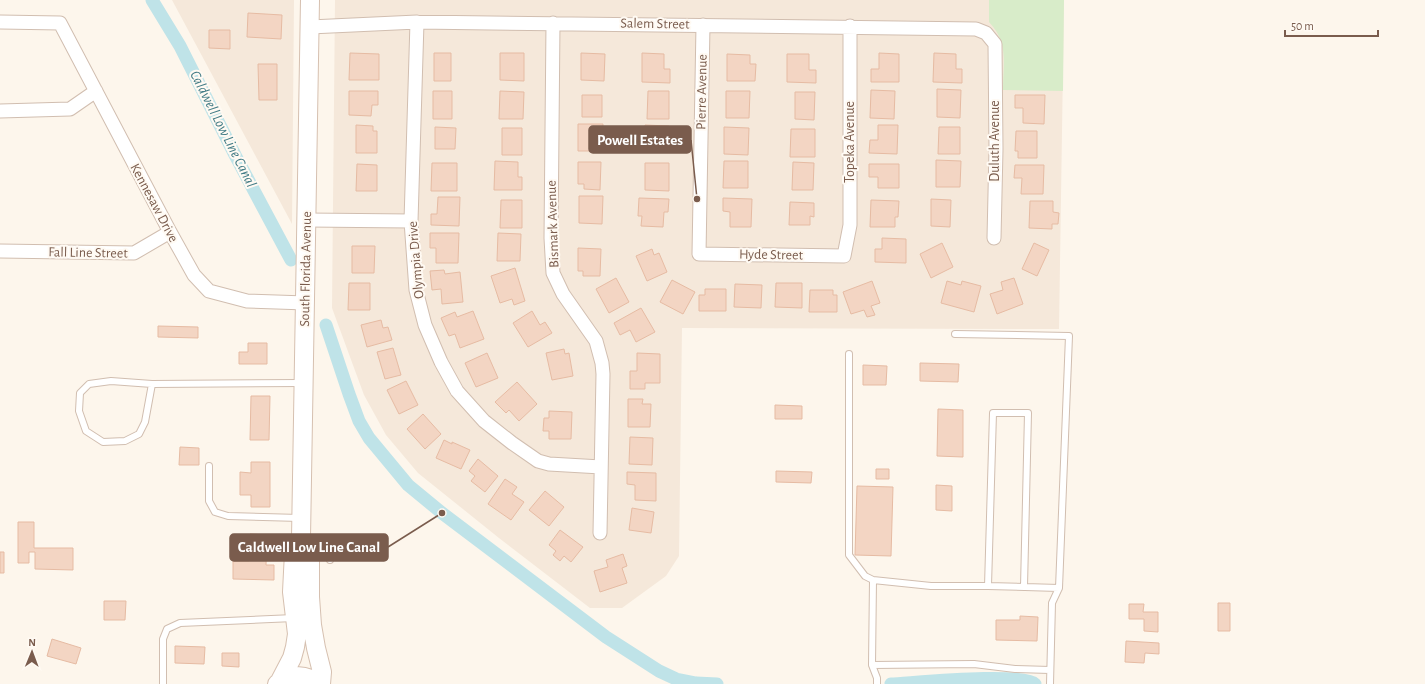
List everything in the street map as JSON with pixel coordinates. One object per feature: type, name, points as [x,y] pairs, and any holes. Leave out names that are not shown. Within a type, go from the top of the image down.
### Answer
[{"type":"street","name":"South Florida Avenue","points":[[310,0],[302,538],[310,553],[310,597],[312,625],[322,672],[321,684]]},
{"type":"street","name":"Kennesaw Drive","points":[[0,22],[60,23],[170,232],[194,275],[209,291],[247,301],[306,302]]},
{"type":"street","name":"Salem Street","points":[[310,27],[417,22],[850,26],[976,29],[986,33],[995,44]]},
{"type":"street","name":"Olympia Drive","points":[[417,22],[412,220],[416,290],[425,324],[441,362],[457,391],[484,421],[512,443],[538,460],[549,464],[601,467]]},
{"type":"street","name":"Bismark Avenue","points":[[553,23],[551,238],[553,273],[563,294],[596,341],[602,363],[600,533]]},
{"type":"street","name":"Pierre Avenue","points":[[699,254],[703,25]]},
{"type":"street","name":"Topeka Avenue","points":[[844,256],[850,225],[850,26]]},
{"type":"street","name":"Duluth Avenue","points":[[994,238],[996,149],[995,44]]},
{"type":"street","points":[[0,111],[70,109],[96,91]]},
{"type":"street","points":[[307,220],[412,220]]},
{"type":"street","name":"Fall Line Street","points":[[0,252],[134,253],[170,232]]},
{"type":"street","name":"Hyde Street","points":[[699,254],[844,256]]},
{"type":"street","name":"South Florida Avenue","points":[[279,682],[292,658],[295,647],[296,634],[292,592],[294,552],[302,538]]},
{"type":"street","points":[[279,682],[291,676],[302,676],[312,678],[321,684]]},
{"type":"lane","points":[[955,334],[1069,336],[1059,588],[1052,603],[1050,684]]},
{"type":"lane","points":[[849,354],[849,555],[865,576],[873,580],[931,586],[1059,588]]},
{"type":"lane","points":[[152,384],[145,422],[139,434],[125,441],[103,442],[86,431],[79,411],[80,393],[88,384],[111,381],[152,384],[304,383]]},
{"type":"lane","points":[[988,586],[994,413],[1028,414],[1024,587]]},
{"type":"lane","points":[[209,466],[209,501],[215,512],[228,516],[302,518]]},
{"type":"lane","points":[[302,538],[330,539],[330,560]]},
{"type":"lane","points":[[873,580],[872,665],[877,678],[877,684]]},
{"type":"lane","points":[[163,684],[163,639],[167,629],[180,623],[294,618]]},
{"type":"lane","points":[[872,665],[974,664],[1015,669],[1050,670]]},
{"type":"shaded area","points":[[172,0],[294,0],[292,224]]},
{"type":"shaded area","points":[[335,0],[1064,0],[1059,329],[682,328],[679,556],[666,576],[622,608],[590,608],[418,473],[386,435],[364,395],[332,308]]},
{"type":"green space","points":[[989,0],[1064,0],[1063,91],[1003,90],[1004,54],[1000,38],[989,22]]},
{"type":"building","points":[[248,13],[282,15],[281,39],[247,37]]},
{"type":"building","points":[[209,30],[230,30],[230,49],[209,48]]},
{"type":"building","points":[[350,53],[379,54],[379,80],[349,80]]},
{"type":"building","points":[[434,53],[451,53],[451,81],[434,81]]},
{"type":"building","points":[[500,53],[524,53],[524,81],[500,80]]},
{"type":"building","points":[[581,53],[605,54],[604,81],[581,80]]},
{"type":"building","points":[[642,53],[664,54],[664,69],[670,69],[670,83],[642,82]]},
{"type":"building","points":[[879,53],[899,54],[899,82],[871,82],[871,69],[879,69]]},
{"type":"building","points":[[934,53],[956,54],[956,69],[962,69],[962,83],[933,82]]},
{"type":"building","points":[[727,54],[750,55],[750,64],[756,64],[755,81],[727,81]]},
{"type":"building","points":[[787,54],[809,54],[809,70],[816,70],[816,83],[787,82]]},
{"type":"building","points":[[258,64],[277,64],[277,100],[259,100]]},
{"type":"building","points":[[937,89],[961,90],[960,118],[937,117]]},
{"type":"building","points":[[871,90],[895,91],[894,119],[870,118]]},
{"type":"building","points":[[349,91],[378,91],[378,105],[372,105],[371,116],[349,115]]},
{"type":"building","points":[[433,91],[452,91],[452,119],[433,119]]},
{"type":"building","points":[[500,91],[524,92],[523,119],[499,119]]},
{"type":"building","points":[[648,91],[669,91],[669,119],[647,119]]},
{"type":"building","points":[[726,91],[750,91],[749,118],[726,118]]},
{"type":"building","points":[[795,92],[815,92],[814,120],[795,119]]},
{"type":"building","points":[[582,95],[602,95],[602,117],[582,117]]},
{"type":"building","points":[[1015,95],[1045,95],[1044,124],[1023,123],[1023,108],[1015,108]]},
{"type":"building","points":[[578,124],[603,124],[602,151],[578,151]]},
{"type":"building","points":[[356,125],[373,126],[373,131],[377,131],[377,153],[356,153]]},
{"type":"building","points":[[645,125],[669,126],[669,152],[653,152],[653,150],[645,150]]},
{"type":"building","points":[[878,125],[898,125],[897,154],[869,153],[870,140],[878,140]]},
{"type":"building","points":[[435,127],[456,128],[455,149],[435,149]]},
{"type":"building","points":[[724,127],[749,128],[748,155],[724,154]]},
{"type":"building","points":[[939,127],[960,127],[960,154],[938,154]]},
{"type":"building","points":[[502,128],[522,128],[522,155],[502,155]]},
{"type":"building","points":[[791,129],[815,129],[815,157],[790,157]]},
{"type":"building","points":[[1016,131],[1037,131],[1037,158],[1018,158],[1018,151],[1015,151]]},
{"type":"building","points":[[936,160],[961,161],[960,187],[936,187]]},
{"type":"building","points":[[495,161],[518,162],[518,177],[522,177],[522,190],[494,190]]},
{"type":"building","points":[[724,161],[748,161],[748,188],[723,188]]},
{"type":"building","points":[[578,162],[601,162],[600,190],[584,189],[584,184],[578,184]]},
{"type":"building","points":[[793,162],[814,163],[813,190],[792,190]]},
{"type":"building","points":[[432,163],[457,163],[457,191],[431,191]]},
{"type":"building","points":[[645,163],[669,163],[669,191],[645,190]]},
{"type":"building","points":[[357,164],[377,165],[377,191],[356,191]]},
{"type":"building","points":[[869,164],[899,164],[899,188],[878,188],[878,177],[869,177]]},
{"type":"building","points":[[1015,165],[1044,165],[1043,194],[1021,194],[1022,178],[1014,178]]},
{"type":"building","points":[[579,196],[603,196],[602,224],[579,223]]},
{"type":"building","points":[[438,197],[460,197],[459,226],[431,225],[431,214],[437,214]]},
{"type":"building","points":[[639,198],[669,199],[668,212],[664,212],[663,227],[641,226],[642,216],[638,216]]},
{"type":"building","points":[[723,198],[752,199],[751,227],[730,227],[730,212],[723,211]]},
{"type":"building","points":[[931,199],[951,200],[950,227],[931,226]]},
{"type":"building","points":[[501,200],[522,200],[522,228],[500,228]]},
{"type":"building","points":[[871,200],[899,201],[898,217],[895,217],[895,227],[870,227]]},
{"type":"building","points":[[1030,201],[1053,201],[1053,212],[1059,213],[1058,224],[1052,224],[1052,229],[1029,228]]},
{"type":"building","points":[[790,202],[814,203],[814,217],[810,216],[810,225],[789,225]]},
{"type":"building","points":[[430,233],[459,233],[458,263],[436,263],[436,248],[430,248]]},
{"type":"building","points":[[498,233],[521,234],[520,261],[497,261]]},
{"type":"building","points":[[882,238],[906,239],[906,263],[875,262],[875,249],[882,249]]},
{"type":"building","points":[[942,243],[953,267],[931,278],[920,254]]},
{"type":"building","points":[[1034,243],[1049,250],[1037,276],[1022,269]]},
{"type":"building","points":[[352,246],[375,246],[374,273],[352,273]]},
{"type":"building","points":[[578,248],[601,249],[600,276],[583,276],[583,271],[578,271]]},
{"type":"building","points":[[652,249],[654,255],[659,253],[667,272],[647,281],[636,256]]},
{"type":"building","points":[[515,268],[525,301],[514,305],[512,299],[500,303],[491,276]]},
{"type":"building","points":[[444,270],[445,274],[460,272],[463,302],[442,304],[441,289],[432,290],[430,271]]},
{"type":"building","points":[[616,278],[629,302],[609,313],[596,289]]},
{"type":"building","points":[[1014,278],[1023,304],[997,314],[990,294],[1003,290],[1001,282]]},
{"type":"building","points":[[672,280],[695,292],[683,314],[660,302]]},
{"type":"building","points":[[872,281],[880,303],[871,306],[875,315],[867,317],[864,310],[851,314],[843,292]]},
{"type":"building","points":[[947,281],[961,285],[962,281],[981,286],[974,312],[941,303]]},
{"type":"building","points":[[349,283],[370,283],[370,310],[348,310]]},
{"type":"building","points":[[776,283],[802,283],[802,308],[775,307]]},
{"type":"building","points":[[735,284],[762,285],[761,308],[734,307]]},
{"type":"building","points":[[705,289],[726,289],[726,311],[699,311],[699,295],[705,295]]},
{"type":"building","points":[[810,290],[833,290],[833,295],[837,295],[837,312],[809,312]]},
{"type":"building","points":[[641,308],[655,332],[636,342],[630,330],[620,335],[614,323]]},
{"type":"building","points":[[473,311],[484,339],[460,348],[455,334],[449,336],[441,318],[455,312],[457,317]]},
{"type":"building","points":[[532,311],[540,325],[545,322],[552,333],[528,347],[513,323]]},
{"type":"building","points":[[381,320],[383,328],[388,327],[392,340],[367,347],[361,325]]},
{"type":"building","points":[[158,326],[198,327],[198,338],[158,337]]},
{"type":"building","points":[[248,343],[267,343],[267,364],[239,364],[239,352],[248,352]]},
{"type":"building","points":[[393,348],[401,375],[385,379],[377,352]]},
{"type":"building","points":[[564,349],[565,354],[569,353],[573,376],[552,380],[546,353]]},
{"type":"building","points":[[487,353],[498,378],[476,387],[465,363]]},
{"type":"building","points":[[637,353],[660,354],[660,383],[645,383],[645,389],[630,389],[630,371],[637,371]]},
{"type":"building","points":[[920,363],[959,364],[958,382],[920,381]]},
{"type":"building","points":[[863,365],[887,366],[886,385],[863,385]]},
{"type":"building","points":[[406,381],[418,405],[399,414],[387,390]]},
{"type":"building","points":[[517,382],[537,404],[519,421],[509,410],[506,413],[495,402]]},
{"type":"building","points":[[251,396],[270,396],[269,440],[250,440]]},
{"type":"building","points":[[628,399],[643,399],[642,404],[651,404],[650,427],[628,427]]},
{"type":"building","points":[[775,405],[802,406],[802,419],[775,419]]},
{"type":"building","points":[[938,409],[963,410],[963,457],[937,456]]},
{"type":"building","points":[[549,411],[572,412],[571,439],[549,439],[549,431],[543,431],[544,418],[549,418]]},
{"type":"building","points":[[423,414],[441,434],[425,449],[407,429]]},
{"type":"building","points":[[630,437],[653,438],[652,465],[629,464]]},
{"type":"building","points":[[444,440],[470,450],[461,469],[436,458]]},
{"type":"building","points":[[180,447],[199,448],[199,465],[179,465]]},
{"type":"building","points":[[478,459],[498,476],[485,492],[471,481],[475,476],[469,471]]},
{"type":"building","points":[[251,462],[270,462],[270,507],[251,507],[251,495],[240,495],[240,472],[251,473]]},
{"type":"building","points":[[876,469],[889,469],[889,479],[876,479]]},
{"type":"building","points":[[776,471],[812,472],[811,483],[776,482]]},
{"type":"building","points":[[627,472],[656,473],[656,501],[635,500],[635,485],[627,484]]},
{"type":"building","points":[[505,479],[517,487],[512,494],[524,502],[511,520],[488,504]]},
{"type":"building","points":[[936,485],[952,486],[952,511],[936,510]]},
{"type":"building","points":[[857,486],[893,487],[891,556],[855,555]]},
{"type":"building","points":[[545,491],[564,507],[549,526],[529,510]]},
{"type":"building","points":[[632,508],[654,512],[651,533],[629,530]]},
{"type":"building","points":[[18,522],[34,522],[34,548],[73,548],[73,570],[35,569],[35,552],[29,552],[29,563],[18,563]]},
{"type":"building","points":[[560,530],[583,547],[571,562],[564,556],[560,561],[553,555],[556,551],[549,545]]},
{"type":"building","points":[[250,534],[267,535],[266,565],[274,565],[274,580],[233,579],[233,561],[249,561]]},
{"type":"building","points":[[0,552],[4,552],[4,573],[0,573]]},
{"type":"building","points":[[623,554],[627,566],[622,568],[627,583],[600,592],[594,571],[608,567],[606,560]]},
{"type":"building","points":[[104,601],[126,601],[125,620],[104,620]]},
{"type":"building","points":[[1218,603],[1230,603],[1230,631],[1218,631]]},
{"type":"building","points":[[1129,604],[1144,604],[1143,612],[1158,612],[1158,632],[1144,631],[1144,619],[1129,619]]},
{"type":"building","points":[[1020,616],[1038,617],[1037,641],[996,640],[996,620],[1020,620]]},
{"type":"building","points":[[52,639],[81,648],[76,664],[47,656]]},
{"type":"building","points":[[1126,641],[1159,643],[1159,654],[1145,653],[1144,663],[1125,662]]},
{"type":"building","points":[[175,646],[205,647],[204,664],[175,663]]},
{"type":"building","points":[[222,653],[239,653],[239,667],[222,666]]},
{"type":"waterway","name":"Caldwell Low Line Canal","points":[[152,0],[180,46],[235,155],[291,260]]},
{"type":"waterway","name":"Caldwell Low Line Canal","points":[[326,325],[359,421],[369,438],[408,485],[442,513],[606,637],[659,671],[676,679],[696,683],[717,684]]},
{"type":"waterway","name":"Caldwell Low Line Canal","points":[[891,684],[990,678],[1011,679],[1035,684]]},
{"type":"place","name":"Powell Estates","points":[[697,199]]},
{"type":"place","name":"Caldwell Low Line Canal","points":[[442,513]]}]
